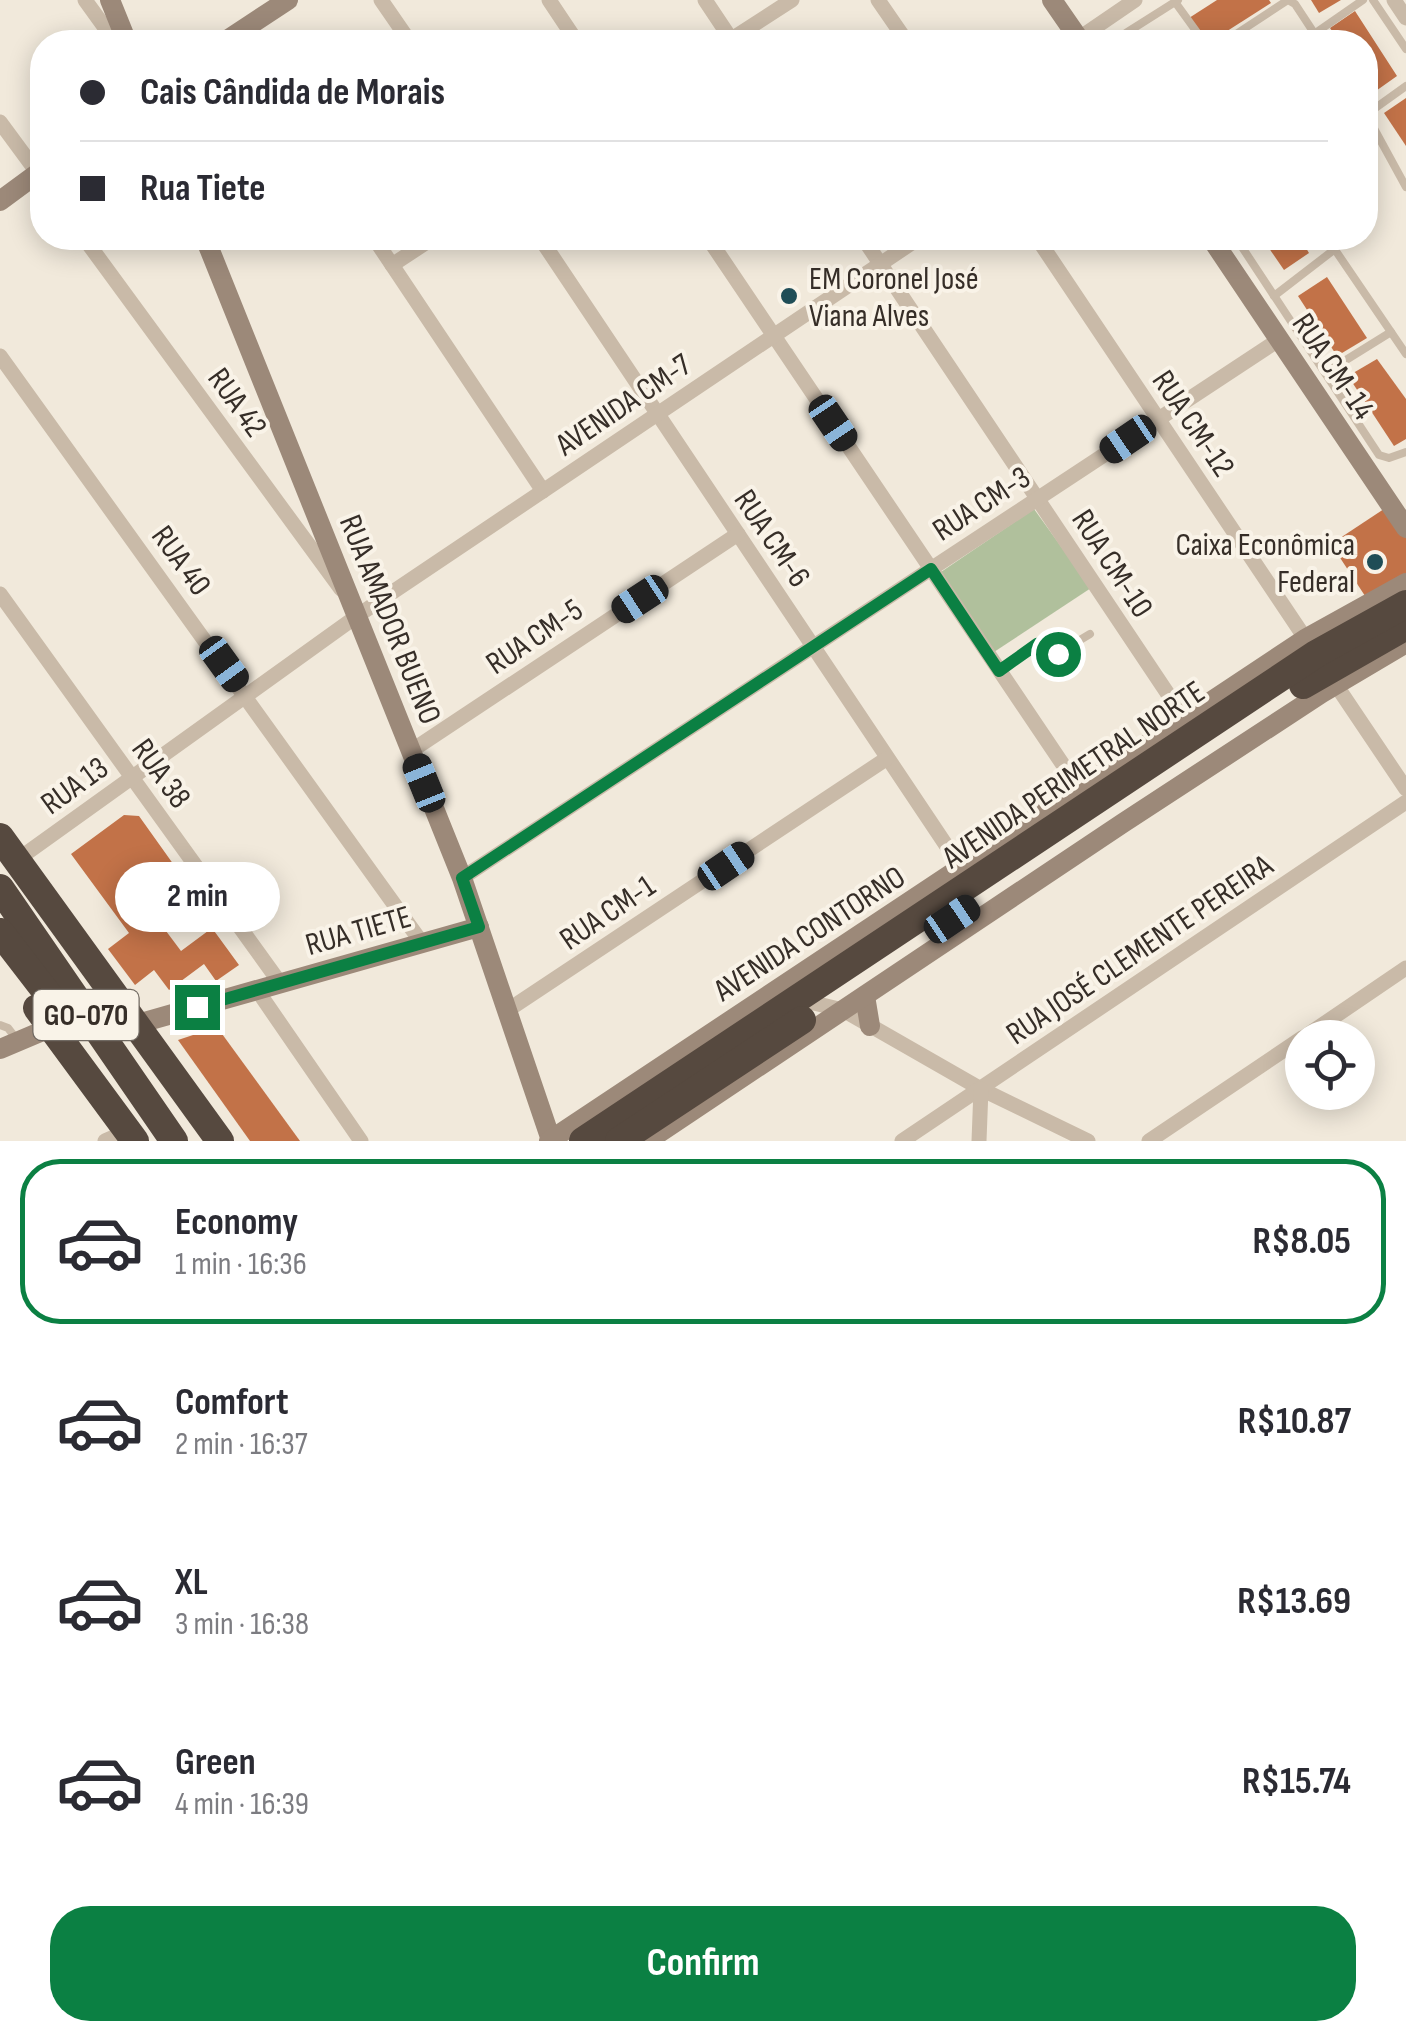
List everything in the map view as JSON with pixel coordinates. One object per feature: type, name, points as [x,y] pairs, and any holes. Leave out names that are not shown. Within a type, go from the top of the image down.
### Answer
[{"type":"highway","name":"AVENIDA PERIMETRAL NORTE","points":[[619,1141],[1112,809],[1406,604]]},
{"type":"highway","name":"AVENIDA PERIMETRAL NORTE","points":[[1321,662],[1406,626]]},
{"type":"highway","points":[[8,848],[220,1141]]},
{"type":"highway","name":"GO-070","points":[[0,888],[174,1141]]},
{"type":"highway","name":"GO-070","points":[[0,932],[157,1141]]},
{"type":"highway","points":[[0,959],[52,1028],[122,1138]]},
{"type":"highway","name":"AVENIDA PERIMETRAL NORTE","points":[[584,1141],[823,1004]]},
{"type":"street","points":[[85,0],[107,30]]},
{"type":"street","points":[[110,0],[122,30]]},
{"type":"street","points":[[244,30],[264,6],[288,0]]},
{"type":"street","points":[[381,0],[402,30]]},
{"type":"street","points":[[549,0],[569,30]]},
{"type":"street","points":[[705,0],[724,30]]},
{"type":"street","points":[[748,30],[792,0]]},
{"type":"street","points":[[878,0],[899,30]]},
{"type":"street","points":[[1052,0],[1072,30]]},
{"type":"street","points":[[1093,30],[1136,0]]},
{"type":"street","points":[[1394,0],[1406,18]]},
{"type":"street","points":[[0,122],[30,161]]},
{"type":"street","points":[[0,201],[30,182]]},
{"type":"street","name":"RUA 42","points":[[93,250],[354,607]]},
{"type":"street","name":"RUA AMADOR BUENO","points":[[210,250],[462,878],[550,1140]]},
{"type":"street","points":[[382,250],[543,491]]},
{"type":"street","points":[[392,265],[415,250]]},
{"type":"street","name":"RUA CM-6","points":[[548,250],[962,869]]},
{"type":"street","points":[[716,250],[1080,790]]},
{"type":"street","name":"RUA CM-10","points":[[871,250],[1184,718]]},
{"type":"street","name":"AVENIDA CM-7","points":[[354,607],[543,491],[900,250]]},
{"type":"street","name":"RUA CM-12","points":[[1045,250],[1406,788]]},
{"type":"street","name":"RUA CM-14","points":[[1219,250],[1406,528]]},
{"type":"street","name":"RUA CM-3","points":[[462,878],[1280,339]]},
{"type":"street","name":"RUA 40","points":[[0,356],[422,943]]},
{"type":"street","name":"RUA CM-5","points":[[411,751],[738,534]]},
{"type":"street","name":"AVENIDA CONTORNO","points":[[647,1141],[823,1004],[865,996],[1321,662],[1406,583]]},
{"type":"street","name":"RUA 38","points":[[0,594],[280,983]]},
{"type":"street","name":"RUA 13","points":[[8,848],[132,778],[246,695],[354,607]]},
{"type":"street","name":"AVENIDA CONTORNO","points":[[550,1140],[1184,718],[1321,662],[1406,643]]},
{"type":"street","name":"RUA CM-1","points":[[508,1010],[886,759]]},
{"type":"street","name":"RUA JOSÉ CLEMENTE PEREIRA","points":[[902,1141],[1406,802]]},
{"type":"street","name":"RUA TIETE","points":[[137,1024],[479,927]]},
{"type":"street","points":[[1329,1020],[1406,968]]},
{"type":"street","points":[[257,990],[361,1141]]},
{"type":"street","points":[[865,996],[870,1026]]},
{"type":"street","points":[[769,997],[823,1004],[1088,1141]]},
{"type":"street","points":[[9,1046],[52,1028]]},
{"type":"street","points":[[1149,1141],[1285,1050]]},
{"type":"street","points":[[980,1141],[981,1088]]},
{"type":"lane","points":[[1242,30],[1288,0],[1312,30]]},
{"type":"lane","points":[[1327,30],[1363,0]]},
{"type":"lane","points":[[1373,0],[1406,50]]},
{"type":"lane","points":[[1129,30],[1177,1],[1196,30]]},
{"type":"lane","points":[[1378,105],[1406,86]]},
{"type":"lane","points":[[1378,135],[1406,187]]},
{"type":"lane","points":[[1244,250],[1378,454],[1395,458],[1406,452]]},
{"type":"lane","points":[[1274,296],[1335,250],[1406,354]]},
{"type":"lane","points":[[1325,373],[1391,332]]},
{"type":"lane","points":[[999,671],[1037,644],[1055,655],[1090,634]]},
{"type":"lane","points":[[0,1024],[8,1028],[9,1046]]},
{"type":"green space","points":[[1034,509],[1091,588],[994,652],[941,572]]},
{"type":"building","points":[[1217,0],[1271,3],[1229,30],[1197,30],[1189,18]]},
{"type":"building","points":[[1311,0],[1341,0],[1319,13]]},
{"type":"building","points":[[1355,11],[1367,30],[1331,30]]},
{"type":"building","points":[[1378,47],[1397,76],[1378,89]]},
{"type":"building","points":[[1406,98],[1406,146],[1384,113]]},
{"type":"building","points":[[1270,250],[1307,250],[1309,253],[1284,270]]},
{"type":"building","points":[[1327,277],[1367,338],[1337,356],[1298,296]]},
{"type":"building","points":[[1377,359],[1406,399],[1406,439],[1394,446],[1348,376]]},
{"type":"building","name":"Caixa Econômica Federal","points":[[1390,505],[1406,528],[1406,581],[1369,602],[1331,544]]},
{"type":"building","points":[[124,815],[139,816],[191,889],[154,915],[181,951],[212,928],[239,965],[216,981],[204,964],[169,990],[154,970],[135,985],[108,949],[129,933],[71,854]]},
{"type":"building","points":[[217,1027],[300,1141],[250,1141],[178,1040]]},
{"type":"place","name":"EM Coronel José Viana Alves","points":[[789,296]]},
{"type":"place","name":"Caixa Econômica Federal","points":[[1375,562]]},
{"type":"route","points":[[197,1007],[479,927],[462,878],[931,569],[999,671],[1037,644],[1050,654],[1058,654]]}]
